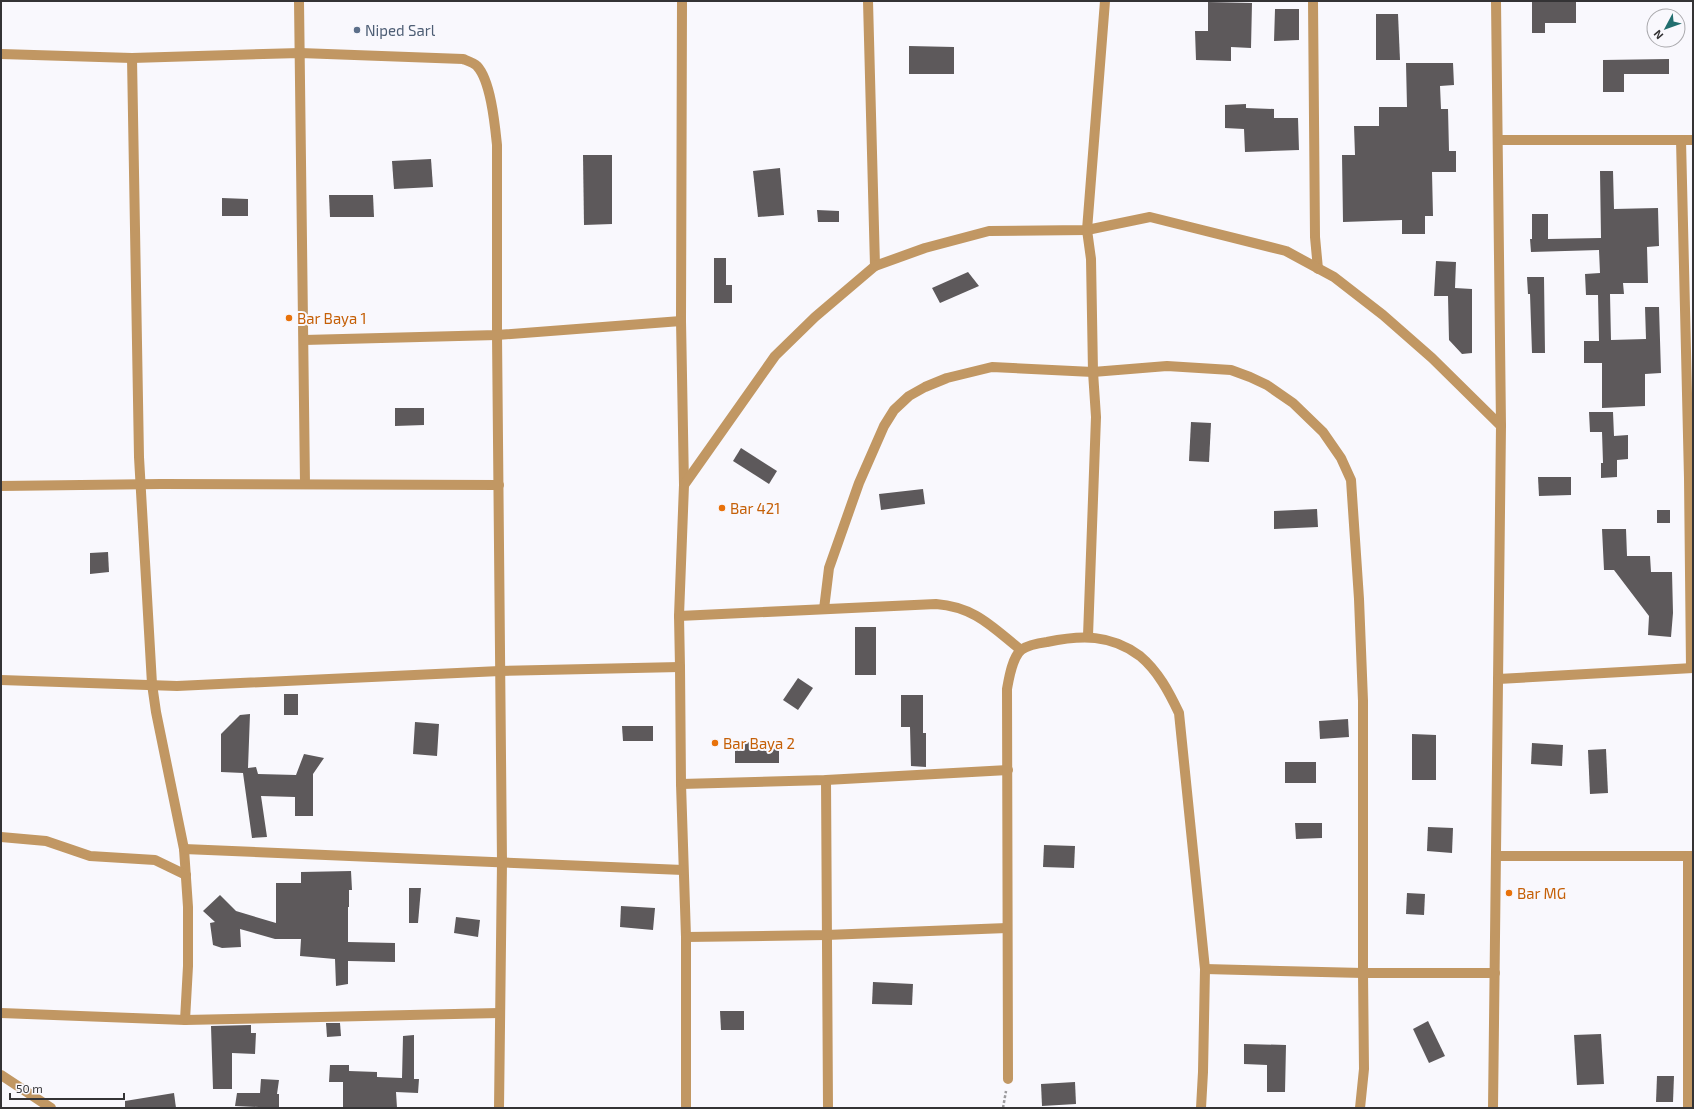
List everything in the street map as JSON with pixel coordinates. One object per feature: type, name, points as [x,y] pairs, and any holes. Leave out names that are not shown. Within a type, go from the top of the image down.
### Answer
[{"type":"street","points":[[299,1],[305,484]]},
{"type":"street","points":[[682,1],[681,321],[684,485],[679,616],[681,784],[686,937],[686,1108]]},
{"type":"street","points":[[868,1],[875,266]]},
{"type":"street","points":[[1088,636],[1096,417],[1093,372],[1091,259],[1087,230],[1104,1]]},
{"type":"street","points":[[1313,1],[1315,221],[1318,269]]},
{"type":"street","points":[[1494,1108],[1501,426],[1496,1]]},
{"type":"street","points":[[1,54],[132,58],[300,53],[463,60],[477,66],[483,75],[494,116],[497,145],[497,335],[502,862],[499,1108]]},
{"type":"street","points":[[132,58],[140,485],[152,684],[156,712],[184,849],[188,907],[188,966],[185,1020]]},
{"type":"street","points":[[1498,140],[1693,140]]},
{"type":"street","points":[[1498,679],[1692,668],[1691,478],[1681,140]]},
{"type":"street","points":[[684,485],[734,412],[775,356],[815,317],[875,266],[925,248],[989,231],[1087,230],[1150,217],[1286,250],[1334,277],[1384,315],[1432,358],[1501,426]]},
{"type":"street","points":[[304,340],[497,335],[681,321]]},
{"type":"street","points":[[824,609],[829,568],[859,484],[884,426],[894,410],[909,396],[925,387],[947,378],[992,367],[1093,372],[1167,366],[1220,368],[1250,377],[1267,385],[1294,404],[1323,432],[1341,458],[1351,480],[1359,599],[1363,701],[1364,1069],[1360,1108]]},
{"type":"street","points":[[1,486],[305,484],[499,485]]},
{"type":"street","points":[[679,616],[936,604],[952,605],[978,616],[1021,650]]},
{"type":"street","points":[[1008,1078],[1007,689],[1010,669],[1021,650],[1036,644],[1067,638],[1088,636],[1118,643],[1139,656],[1158,674],[1171,695],[1179,713],[1205,969],[1201,1108]]},
{"type":"street","points":[[1,680],[177,686],[500,671],[680,667]]},
{"type":"street","points":[[681,784],[826,780],[1008,770]]},
{"type":"street","points":[[826,780],[828,1108]]},
{"type":"street","points":[[1,837],[46,841],[90,856],[155,860],[186,876]]},
{"type":"street","points":[[184,849],[683,870]]},
{"type":"street","points":[[1496,856],[1690,856],[1688,1108]]},
{"type":"street","points":[[686,937],[826,935],[1007,928]]},
{"type":"street","points":[[1205,969],[1363,973],[1495,973]]},
{"type":"street","points":[[1,1013],[185,1020],[499,1013]]},
{"type":"street","points":[[1,1076],[51,1108]]},
{"type":"path","points":[[1003,1108],[1008,1078]]},
{"type":"building","points":[[1532,1],[1576,1],[1576,23],[1545,23],[1545,33],[1532,33]]},
{"type":"building","points":[[1208,2],[1252,3],[1251,48],[1231,47],[1231,61],[1196,60],[1195,31],[1208,31]]},
{"type":"building","points":[[1275,9],[1299,9],[1299,40],[1274,41]]},
{"type":"building","points":[[1376,14],[1398,14],[1400,60],[1376,60]]},
{"type":"building","points":[[909,46],[954,47],[954,74],[909,74]]},
{"type":"building","points":[[1669,59],[1669,74],[1624,74],[1624,92],[1603,92],[1603,60]]},
{"type":"building","points":[[1406,63],[1453,63],[1454,85],[1440,86],[1441,109],[1448,109],[1449,151],[1456,151],[1456,172],[1432,172],[1433,216],[1425,216],[1425,234],[1402,234],[1402,220],[1343,222],[1342,155],[1355,155],[1354,126],[1379,126],[1379,107],[1407,107]]},
{"type":"building","points":[[1246,104],[1246,108],[1274,109],[1274,118],[1298,118],[1299,150],[1245,152],[1244,129],[1225,128],[1225,105]]},
{"type":"building","points":[[583,155],[612,155],[612,224],[584,225]]},
{"type":"building","points":[[431,159],[433,187],[394,189],[392,161]]},
{"type":"building","points":[[780,168],[784,215],[758,217],[753,171]]},
{"type":"building","points":[[1600,171],[1613,171],[1614,209],[1658,208],[1659,246],[1647,247],[1648,283],[1623,283],[1624,294],[1610,294],[1611,340],[1646,339],[1645,307],[1659,307],[1661,373],[1645,374],[1645,406],[1602,408],[1602,363],[1584,363],[1584,341],[1599,341],[1598,295],[1586,295],[1585,274],[1600,273],[1599,250],[1531,252],[1530,239],[1532,239],[1532,214],[1548,214],[1548,239],[1601,238]]},
{"type":"building","points":[[329,195],[373,195],[374,217],[330,217]]},
{"type":"building","points":[[222,198],[248,199],[248,216],[222,216]]},
{"type":"building","points":[[817,210],[839,211],[839,222],[818,222]]},
{"type":"building","points":[[714,258],[726,258],[726,285],[732,285],[732,303],[714,303]]},
{"type":"building","points":[[1436,261],[1456,262],[1455,288],[1472,289],[1472,353],[1462,354],[1449,340],[1448,296],[1434,296]]},
{"type":"building","points":[[968,272],[979,286],[940,303],[932,288]]},
{"type":"building","points":[[1527,277],[1544,277],[1545,353],[1532,353],[1530,294],[1528,294]]},
{"type":"building","points":[[395,408],[424,408],[424,425],[395,426]]},
{"type":"building","points":[[1589,412],[1613,412],[1614,436],[1628,435],[1628,459],[1617,460],[1617,477],[1601,478],[1601,463],[1603,463],[1602,432],[1590,432]]},
{"type":"building","points":[[1191,422],[1211,423],[1209,462],[1189,461]]},
{"type":"building","points":[[741,448],[777,471],[769,484],[733,461]]},
{"type":"building","points":[[1538,477],[1571,477],[1571,495],[1539,496]]},
{"type":"building","points":[[923,489],[925,504],[881,510],[879,494]]},
{"type":"building","points":[[1317,509],[1318,527],[1274,529],[1274,511]]},
{"type":"building","points":[[1657,510],[1670,510],[1670,523],[1657,523]]},
{"type":"building","points":[[1602,529],[1626,529],[1627,556],[1650,556],[1651,572],[1672,572],[1673,613],[1671,637],[1648,635],[1649,616],[1614,570],[1604,570]]},
{"type":"building","points":[[108,552],[109,572],[90,574],[90,553]]},
{"type":"building","points":[[855,627],[876,627],[876,675],[855,675]]},
{"type":"building","points":[[798,678],[813,688],[798,710],[783,700]]},
{"type":"building","points":[[284,694],[298,694],[298,715],[284,715]]},
{"type":"building","points":[[901,695],[923,695],[923,733],[926,733],[926,767],[911,766],[910,727],[901,727]]},
{"type":"building","points":[[250,714],[248,768],[256,767],[258,774],[296,775],[304,754],[324,758],[313,774],[313,816],[295,816],[295,797],[261,796],[267,837],[252,838],[243,773],[221,772],[221,734],[240,715]]},
{"type":"building","points":[[1348,719],[1349,737],[1320,739],[1319,721]]},
{"type":"building","points":[[415,722],[439,724],[437,756],[413,754]]},
{"type":"building","points":[[622,726],[653,726],[653,741],[623,741]]},
{"type":"building","points":[[1412,734],[1436,735],[1436,780],[1412,780]]},
{"type":"building","points":[[735,742],[779,743],[779,763],[735,763]]},
{"type":"building","points":[[1532,743],[1563,745],[1562,766],[1531,764]]},
{"type":"building","points":[[1606,749],[1608,793],[1590,794],[1588,750]]},
{"type":"building","points":[[1285,762],[1316,762],[1316,783],[1285,783]]},
{"type":"building","points":[[1295,823],[1322,823],[1322,838],[1296,839]]},
{"type":"building","points":[[1428,827],[1453,828],[1452,853],[1427,851]]},
{"type":"building","points":[[1044,845],[1075,846],[1074,868],[1043,867]]},
{"type":"building","points":[[351,871],[352,890],[349,890],[348,942],[395,943],[395,962],[348,961],[348,984],[336,986],[335,959],[300,956],[301,939],[275,939],[240,929],[241,947],[222,948],[213,945],[210,923],[215,922],[203,911],[220,895],[236,911],[276,923],[276,883],[301,883],[301,872]]},
{"type":"building","points":[[409,888],[421,888],[418,923],[409,923]]},
{"type":"building","points":[[1407,893],[1425,894],[1424,915],[1406,914]]},
{"type":"building","points":[[621,906],[655,908],[653,930],[620,927]]},
{"type":"building","points":[[456,917],[480,920],[478,937],[454,933]]},
{"type":"building","points":[[873,982],[913,984],[912,1005],[872,1004]]},
{"type":"building","points":[[720,1011],[744,1011],[744,1030],[721,1030]]},
{"type":"building","points":[[1428,1021],[1445,1056],[1429,1063],[1413,1029]]},
{"type":"building","points":[[326,1023],[340,1023],[341,1036],[327,1037]]},
{"type":"building","points":[[251,1025],[251,1033],[256,1033],[255,1054],[232,1053],[232,1089],[213,1089],[211,1026]]},
{"type":"building","points":[[1601,1034],[1604,1084],[1577,1085],[1574,1035]]},
{"type":"building","points":[[414,1035],[414,1079],[419,1079],[418,1093],[396,1092],[397,1108],[343,1108],[343,1082],[329,1082],[330,1065],[349,1065],[349,1071],[377,1072],[377,1077],[402,1078],[403,1036]]},
{"type":"building","points":[[1244,1044],[1286,1045],[1285,1092],[1267,1092],[1267,1065],[1244,1064]]},
{"type":"building","points":[[1657,1076],[1674,1076],[1673,1102],[1656,1102]]},
{"type":"building","points":[[261,1079],[279,1080],[277,1094],[279,1094],[279,1108],[235,1106],[237,1093],[260,1093]]},
{"type":"building","points":[[1075,1082],[1076,1104],[1042,1106],[1041,1084]]},
{"type":"building","points":[[174,1093],[176,1108],[125,1108],[125,1101]]},
{"type":"place","name":"Niped Sarl","points":[[357,30]]},
{"type":"place","name":"Bar Baya 1","points":[[289,318]]},
{"type":"place","name":"Bar 421","points":[[722,508]]},
{"type":"place","name":"Bar Baya 2","points":[[715,743]]},
{"type":"place","name":"Bar MG","points":[[1509,893]]}]
